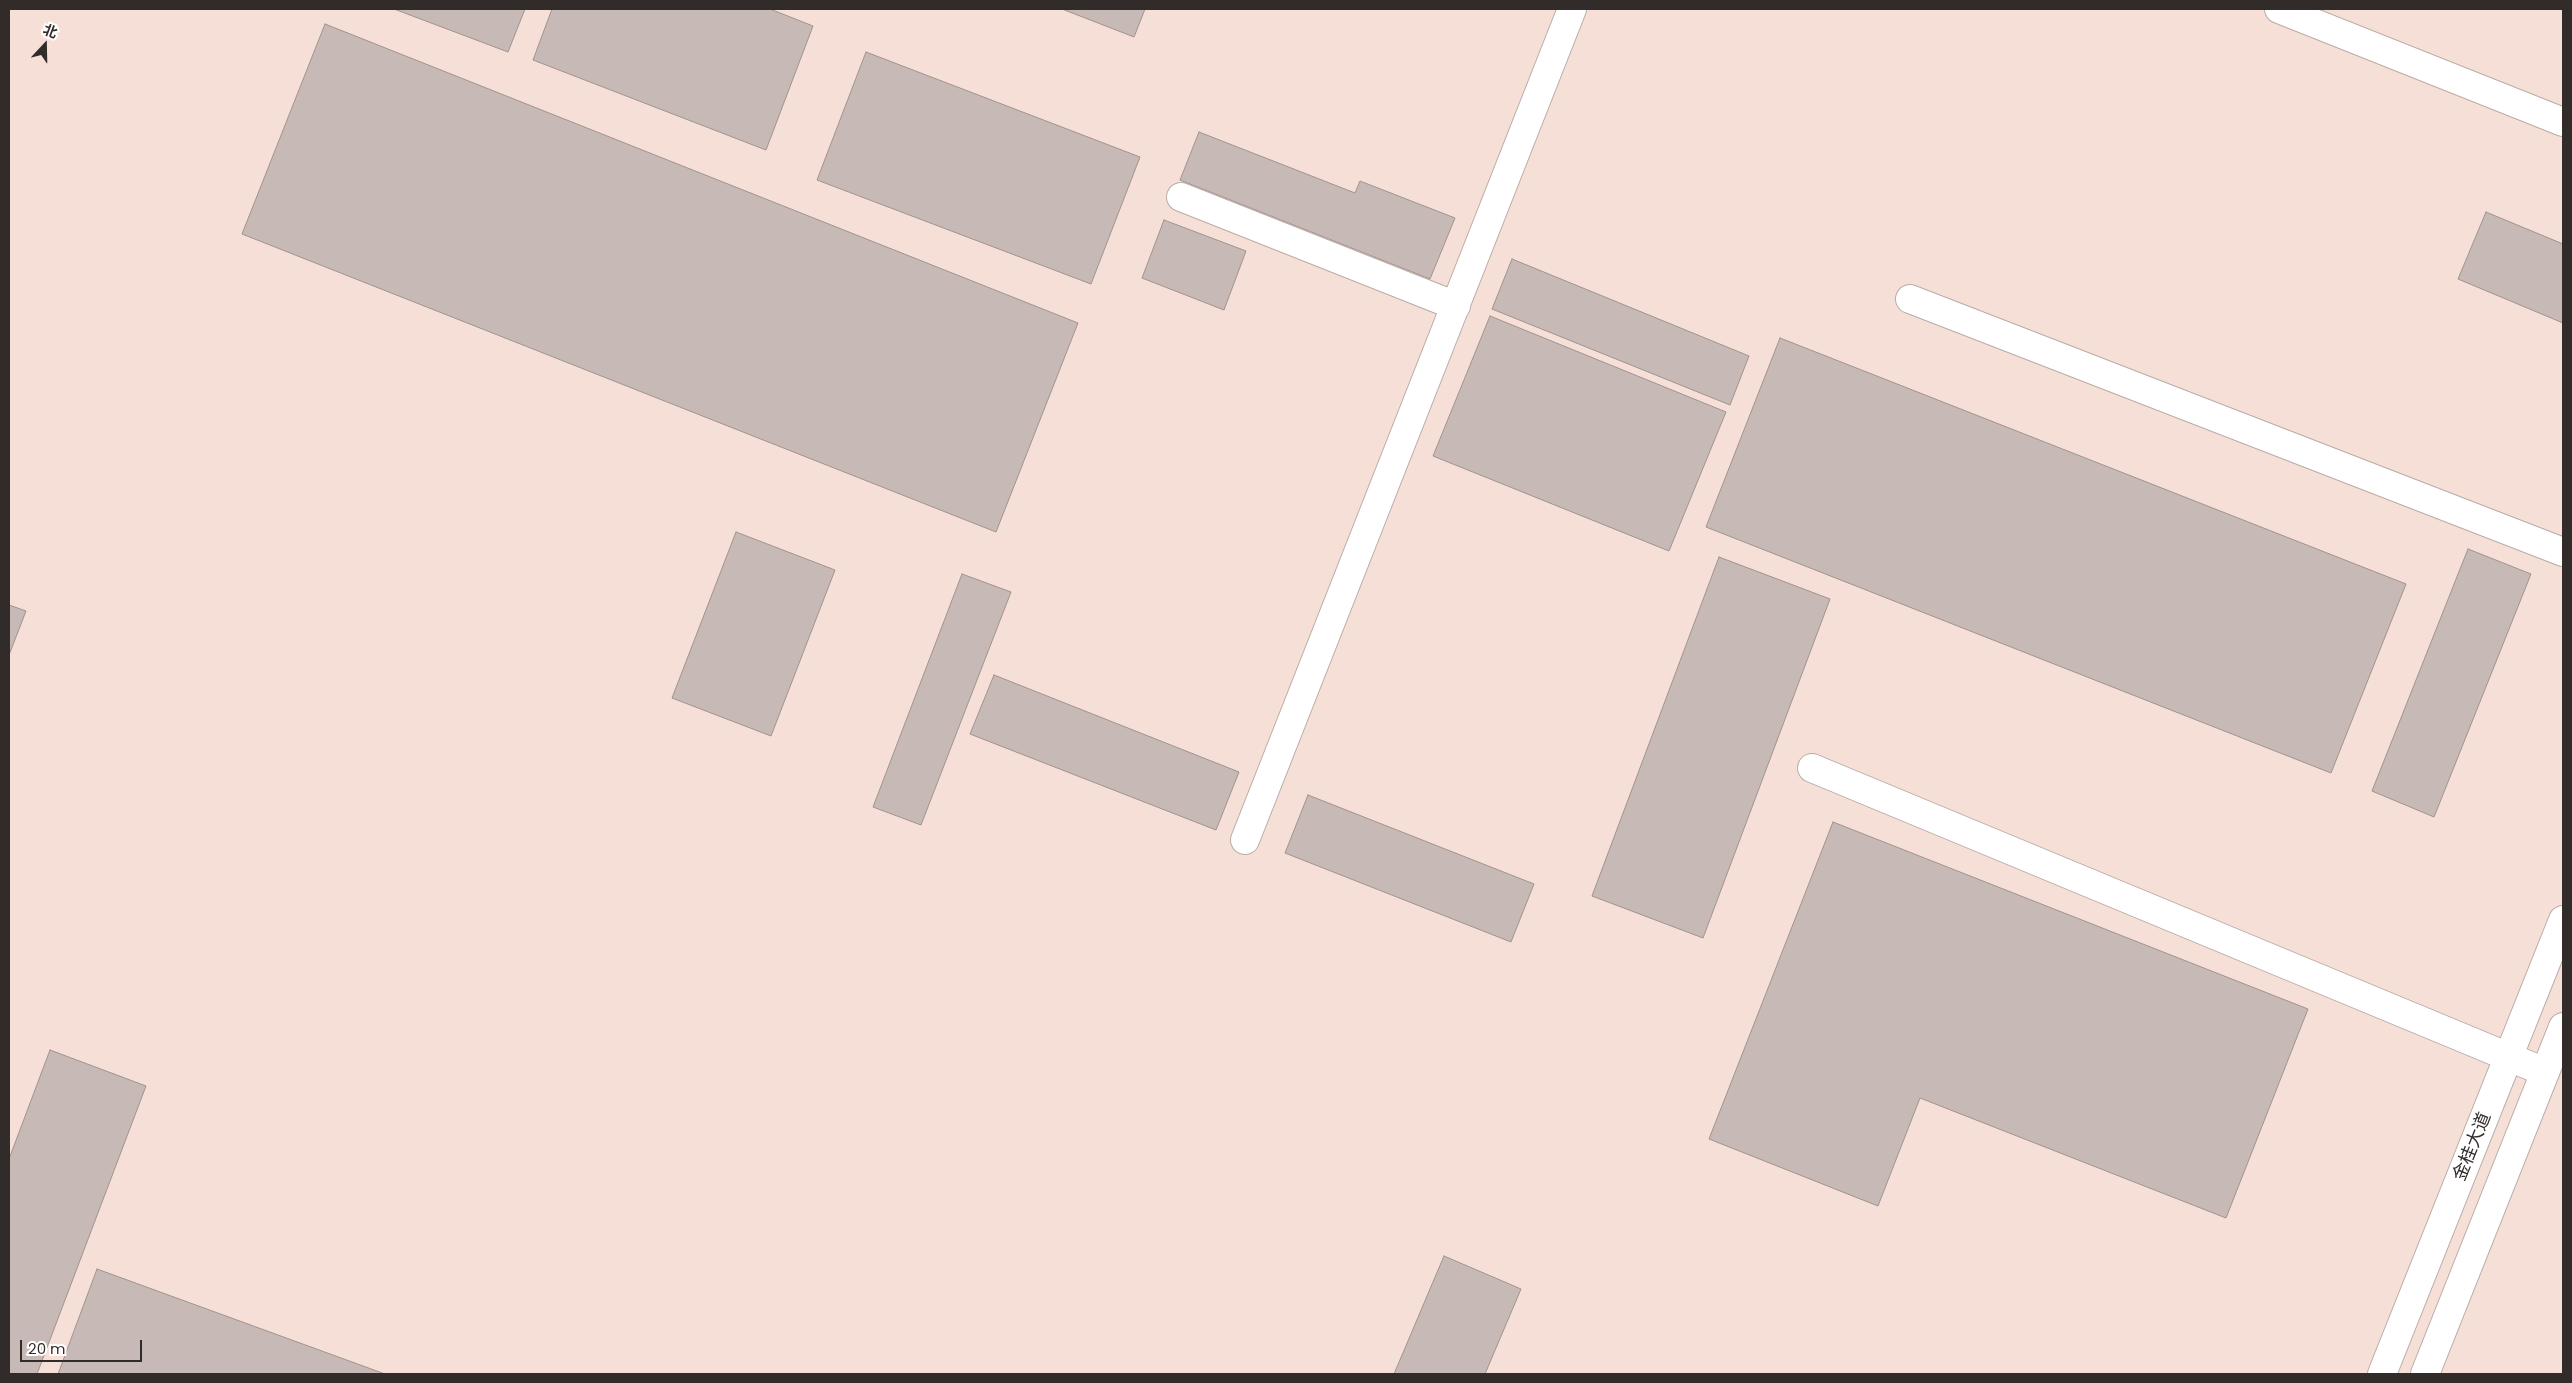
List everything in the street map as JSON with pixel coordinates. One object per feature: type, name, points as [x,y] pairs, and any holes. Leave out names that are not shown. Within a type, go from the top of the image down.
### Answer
[{"type":"main road","points":[[1245,840],[1572,9]]},
{"type":"main road","points":[[2279,9],[2563,122]]},
{"type":"main road","points":[[1181,197],[1456,306]]},
{"type":"main road","points":[[1910,299],[2563,552]]},
{"type":"main road","points":[[1812,768],[2545,1072]]},
{"type":"main road","name":"金桂大道","points":[[2382,1374],[2563,920]]},
{"type":"main road","points":[[2425,1374],[2563,1027]]},
{"type":"shaded area","points":[[9,9],[2563,9],[2563,1374],[9,1374]]},
{"type":"building","points":[[394,9],[525,9],[508,52]]},
{"type":"building","points":[[552,9],[770,9],[813,26],[766,150],[533,60]]},
{"type":"building","points":[[1062,9],[1145,9],[1134,37]]},
{"type":"building","points":[[325,24],[1078,323],[996,532],[242,234]]},
{"type":"building","points":[[866,52],[1140,157],[1091,284],[817,180]]},
{"type":"building","points":[[1199,132],[1355,193],[1360,181],[1455,218],[1430,279],[1180,180]]},
{"type":"building","points":[[2486,212],[2563,244],[2563,323],[2458,279]]},
{"type":"building","points":[[1164,220],[1246,251],[1224,310],[1142,278]]},
{"type":"building","points":[[1512,259],[1749,356],[1730,405],[1492,309]]},
{"type":"building","points":[[1490,316],[1726,412],[1669,551],[1433,456]]},
{"type":"building","points":[[1780,338],[2406,584],[2331,773],[1706,527]]},
{"type":"building","points":[[736,532],[835,570],[771,736],[672,698]]},
{"type":"building","points":[[2468,549],[2531,574],[2434,817],[2372,791]]},
{"type":"building","points":[[1719,557],[1830,599],[1703,938],[1592,896]]},
{"type":"building","points":[[962,574],[1011,592],[921,825],[873,807]]},
{"type":"building","points":[[9,605],[26,611],[9,655]]},
{"type":"building","points":[[994,675],[1239,772],[1216,830],[970,734]]},
{"type":"building","points":[[1308,795],[1534,884],[1511,942],[1285,853]]},
{"type":"building","points":[[1833,822],[2308,1009],[2226,1218],[1920,1098],[1878,1206],[1709,1139]]},
{"type":"building","points":[[50,1050],[146,1086],[37,1374],[9,1374],[9,1159]]},
{"type":"building","points":[[1444,1256],[1521,1289],[1485,1374],[1394,1374]]},
{"type":"building","points":[[97,1269],[385,1374],[58,1374]]}]
